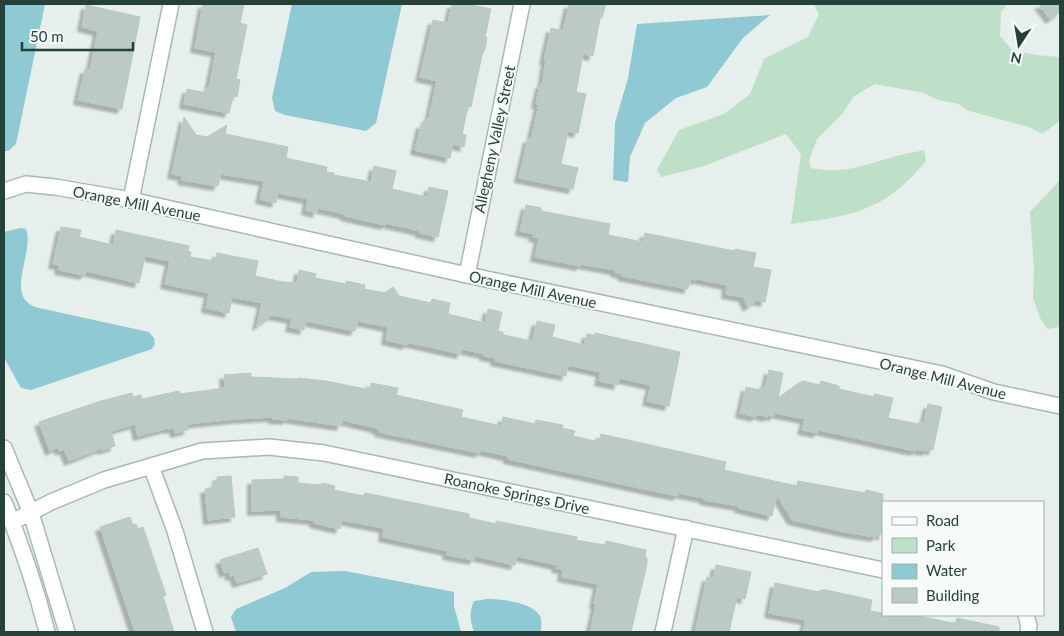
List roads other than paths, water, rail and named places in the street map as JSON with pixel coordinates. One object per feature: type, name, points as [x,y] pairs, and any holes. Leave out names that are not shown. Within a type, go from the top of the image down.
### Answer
[{"type":"street","points":[[131,200],[171,4]]},
{"type":"street","name":"Allegheny Valley Street","points":[[467,275],[522,4]]},
{"type":"street","name":"Orange Mill Avenue","points":[[4,191],[26,184],[131,200],[467,275],[942,374],[994,392],[1060,406]]},
{"type":"street","name":"Roanoke Springs Drive","points":[[12,522],[51,502],[104,480],[150,466],[202,451],[269,447],[324,453],[882,570]]},
{"type":"street","points":[[4,448],[31,513],[67,632]]},
{"type":"street","points":[[150,466],[175,531],[205,632]]},
{"type":"street","points":[[4,502],[40,605],[47,632]]},
{"type":"street","points":[[663,632],[686,528]]},
{"type":"street","points":[[1026,616],[1029,626],[1028,632]]},
{"type":"water","points":[[4,4],[45,4],[16,144],[8,151],[4,151]]},
{"type":"water","points":[[292,4],[402,4],[376,123],[366,131],[285,115],[275,111],[272,98]]},
{"type":"water","points":[[770,15],[743,38],[707,87],[676,98],[645,123],[630,157],[628,182],[613,180],[615,123],[628,78],[637,24]]},
{"type":"water","points":[[21,228],[26,229],[28,239],[21,285],[23,295],[28,303],[39,308],[149,332],[154,338],[155,344],[152,349],[31,390],[21,388],[4,358],[4,232]]},
{"type":"water","points":[[345,571],[454,592],[454,606],[461,632],[236,632],[231,617],[236,609],[285,588],[311,572]]},
{"type":"water","points":[[487,599],[508,601],[530,607],[540,616],[541,632],[474,632],[471,616],[472,605],[474,601]]}]
